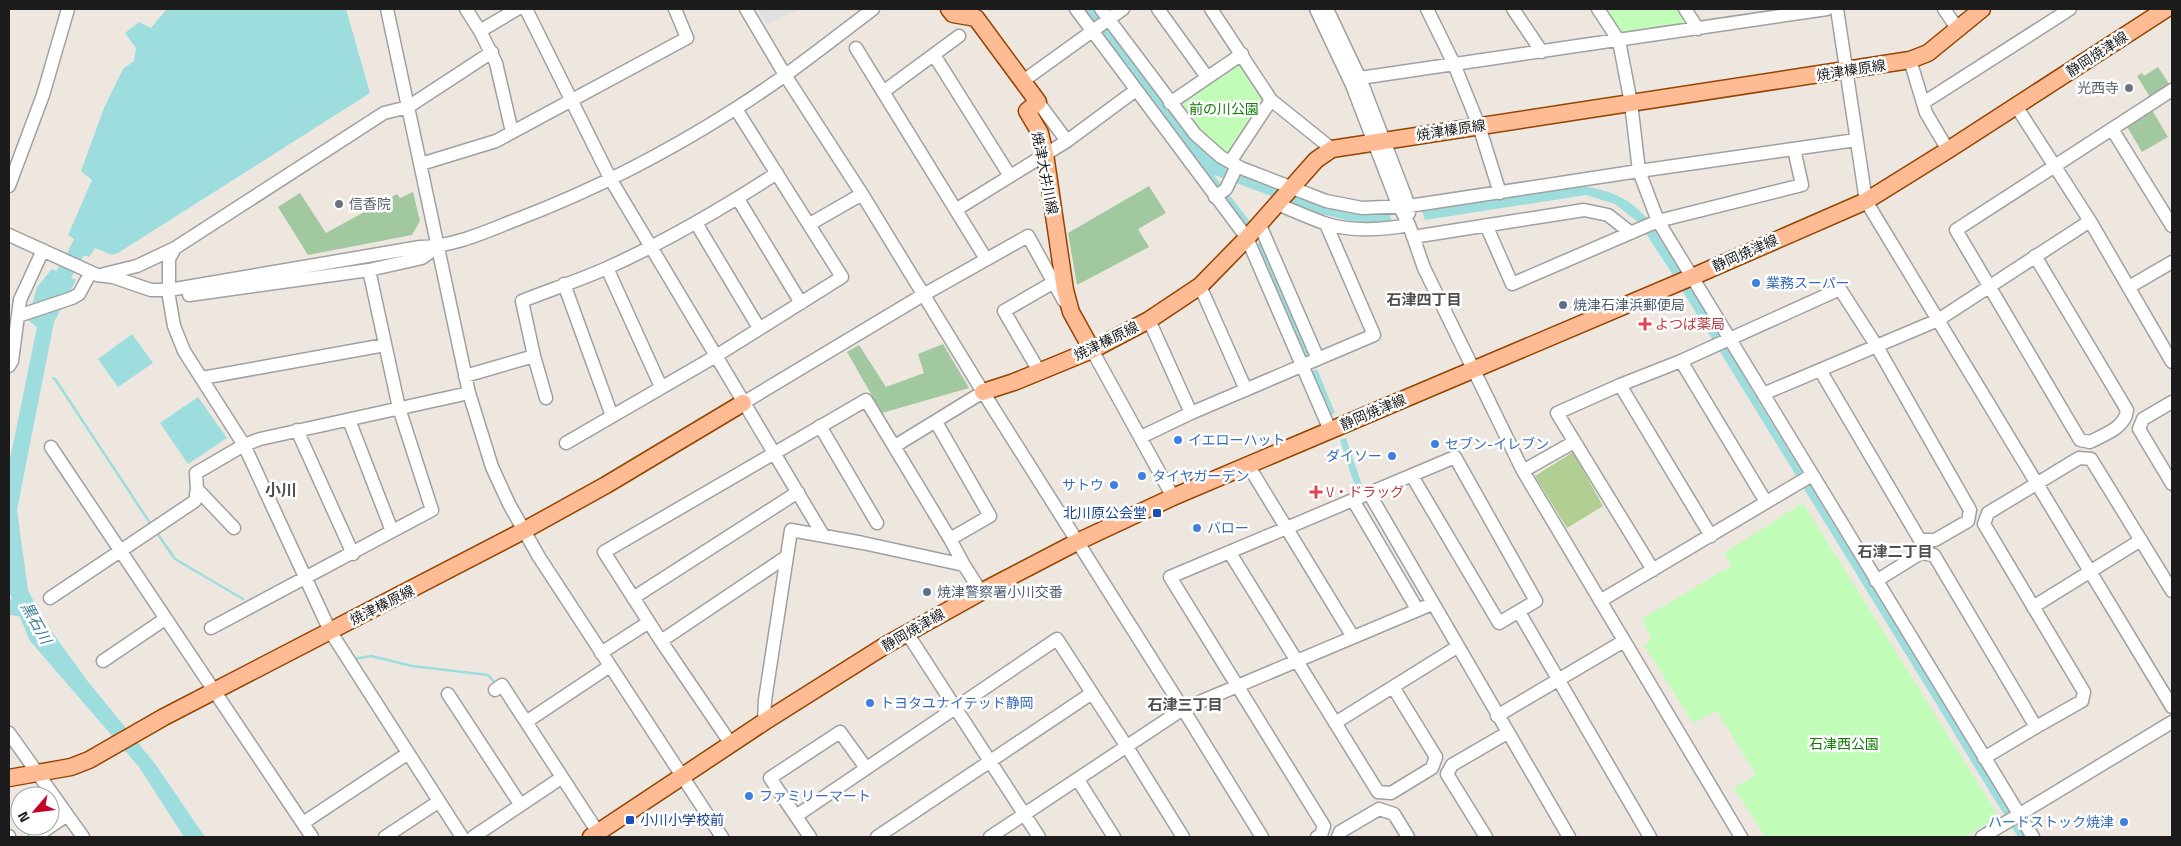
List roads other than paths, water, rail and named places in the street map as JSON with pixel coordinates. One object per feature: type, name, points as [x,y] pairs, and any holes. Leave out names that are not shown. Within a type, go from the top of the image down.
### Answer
[{"type":"main road","points":[[949,9],[953,14],[976,18],[1038,102]]},
{"type":"main road","name":"焼津榛原線","points":[[983,392],[1092,350],[1149,320],[1200,286],[1252,232],[1316,160],[1332,149],[1910,60],[1928,52],[1982,9]]},
{"type":"main road","name":"静岡焼津線","points":[[597,836],[682,776],[764,722],[907,633],[981,592],[1077,542],[1174,497],[1685,280],[1866,200],[1948,150],[2166,9]]},
{"type":"main road","name":"焼津大井川線","points":[[1038,102],[1027,110],[1040,133],[1045,154],[1064,290],[1071,312],[1092,350]]},
{"type":"main road","name":"焼津榛原線","points":[[9,778],[71,767],[115,746],[214,692],[523,531],[606,485],[743,403]]},
{"type":"street","points":[[9,186],[43,95],[68,9]]},
{"type":"street","points":[[387,9],[465,376],[492,467],[523,531],[722,837]]},
{"type":"street","points":[[466,9],[492,52],[512,132]]},
{"type":"street","points":[[480,31],[517,9]]},
{"type":"street","points":[[526,9],[611,180],[823,536]]},
{"type":"street","points":[[421,164],[496,141],[688,38],[675,9]]},
{"type":"street","points":[[746,9],[785,75],[862,194],[983,392],[1262,837]]},
{"type":"street","points":[[169,294],[420,247],[437,247],[473,236],[546,208],[611,180],[736,109],[873,9]]},
{"type":"street","points":[[1076,9],[1136,90],[1222,191],[1252,232],[1318,359]]},
{"type":"street","points":[[1023,81],[1092,30],[1105,14],[1123,9]]},
{"type":"street","points":[[1158,9],[1207,77]]},
{"type":"street","points":[[1211,9],[1271,100],[1332,149]]},
{"type":"street","points":[[1316,9],[1380,141]]},
{"type":"street","points":[[1326,9],[1360,78],[1424,268],[1444,313],[1524,471],[1741,837]]},
{"type":"street","points":[[1427,9],[1454,64],[1480,126],[1500,193]]},
{"type":"street","points":[[1514,9],[1542,52]]},
{"type":"street","points":[[1598,9],[1619,41],[1630,103],[1638,171],[1656,222],[1685,280],[1763,394],[1810,476],[2032,837]]},
{"type":"street","points":[[1685,9],[1698,29]]},
{"type":"street","points":[[1360,78],[1698,29],[1759,14],[1827,9]]},
{"type":"street","points":[[1837,9],[1866,200],[2172,707]]},
{"type":"street","points":[[1944,9],[1958,28]]},
{"type":"street","points":[[1923,103],[2070,9]]},
{"type":"street","points":[[1105,14],[1170,103],[1207,146],[1326,224],[1360,229],[1411,231],[1486,225],[1584,210],[1608,216],[1636,231]]},
{"type":"street","points":[[883,92],[959,36]]},
{"type":"street","points":[[856,48],[957,209],[986,259]]},
{"type":"street","points":[[91,272],[137,266],[175,248],[384,113],[408,107],[492,52]]},
{"type":"street","points":[[1170,103],[1242,54]]},
{"type":"street","points":[[934,55],[1010,176]]},
{"type":"street","points":[[1910,60],[1926,113],[1948,150]]},
{"type":"street","points":[[957,209],[1067,141],[1136,90]]},
{"type":"street","points":[[2035,256],[2127,410],[2126,419],[2122,424],[2090,442],[2080,440],[1956,230],[2172,90]]},
{"type":"street","points":[[1222,191],[1234,165],[1271,100]]},
{"type":"street","points":[[1038,102],[1067,141]]},
{"type":"street","points":[[2016,106],[2090,221],[2172,362]]},
{"type":"street","points":[[566,443],[716,356],[842,277],[736,109]]},
{"type":"street","points":[[2112,129],[2172,226]]},
{"type":"street","points":[[1284,195],[1362,208],[1404,206],[1856,140]]},
{"type":"street","points":[[1486,225],[1512,284],[1656,222],[1802,185],[1794,149]]},
{"type":"street","points":[[546,398],[534,356],[522,301],[607,268],[650,247],[738,199],[777,173]]},
{"type":"street","points":[[810,224],[862,194]]},
{"type":"street","points":[[738,199],[801,303]]},
{"type":"street","points":[[1763,394],[1938,320],[2090,221]]},
{"type":"street","points":[[696,223],[759,328]]},
{"type":"street","points":[[1141,437],[1191,413],[1374,335],[1326,224]]},
{"type":"street","points":[[1252,232],[1302,366],[1330,430]]},
{"type":"street","points":[[9,235],[91,272],[112,286],[138,295],[169,294],[369,270],[422,258],[437,247]]},
{"type":"street","points":[[743,403],[923,295],[1028,236],[1071,312]]},
{"type":"street","points":[[175,248],[169,259],[169,294],[174,326],[184,351],[244,445],[330,631],[407,754],[462,837]]},
{"type":"street","points":[[9,366],[12,361],[22,315],[20,300],[25,284],[43,250]]},
{"type":"street","points":[[2129,287],[2172,262]]},
{"type":"street","points":[[607,268],[661,387]]},
{"type":"street","points":[[211,628],[353,554],[432,510],[399,408],[369,270]]},
{"type":"street","points":[[22,315],[72,298],[78,294],[91,272]]},
{"type":"street","points":[[1040,371],[1004,311],[1054,282]]},
{"type":"street","points":[[564,284],[612,416]]},
{"type":"street","points":[[1200,286],[1246,390]]},
{"type":"street","points":[[1653,570],[1558,413],[1620,384],[1681,360],[1840,290],[1876,345],[1970,510],[1968,520],[1935,540],[1920,540],[1820,370]]},
{"type":"street","points":[[1149,320],[1191,413]]},
{"type":"street","points":[[202,378],[385,345]]},
{"type":"street","points":[[1092,350],[1174,497]]},
{"type":"street","points":[[465,376],[534,356]]},
{"type":"street","points":[[1681,360],[1766,502]]},
{"type":"street","points":[[1620,384],[1711,536]]},
{"type":"street","points":[[895,446],[983,392]]},
{"type":"street","points":[[50,598],[194,500],[197,489],[196,474],[244,445],[296,430],[469,393]]},
{"type":"street","points":[[731,744],[604,552],[773,452],[866,400],[981,592]]},
{"type":"street","points":[[2172,402],[2143,419],[2139,429],[2172,484]]},
{"type":"street","points":[[349,420],[392,531]]},
{"type":"street","points":[[936,422],[990,516],[950,539]]},
{"type":"street","points":[[820,426],[877,523]]},
{"type":"street","points":[[296,430],[353,554]]},
{"type":"street","points":[[1524,471],[1574,442]]},
{"type":"street","points":[[51,447],[312,837]]},
{"type":"street","points":[[1317,837],[1322,835],[1324,826],[1170,578],[1455,457],[1536,601],[1499,623],[1412,476]]},
{"type":"street","points":[[1984,758],[2082,701],[2084,692],[1984,524],[1988,513],[2079,458],[2091,459],[2172,590]]},
{"type":"street","points":[[1248,465],[1353,637]]},
{"type":"street","points":[[1600,601],[1810,476]]},
{"type":"street","points":[[197,489],[234,528]]},
{"type":"street","points":[[634,598],[798,492]]},
{"type":"street","points":[[1368,493],[1569,837]]},
{"type":"street","points":[[1353,500],[1417,609]]},
{"type":"street","points":[[764,722],[765,700],[791,530],[964,565]]},
{"type":"street","points":[[2033,606],[2141,540]]},
{"type":"street","points":[[1230,553],[1378,792],[1391,793],[1432,768],[1436,757],[1393,687]]},
{"type":"street","points":[[1874,578],[1921,553],[1934,555],[2036,727]]},
{"type":"street","points":[[661,640],[786,557]]},
{"type":"street","points":[[990,837],[1183,709],[1432,604]]},
{"type":"street","points":[[1519,612],[1650,837]]},
{"type":"street","points":[[103,661],[165,619]]},
{"type":"street","points":[[601,653],[649,622]]},
{"type":"street","points":[[907,633],[1039,837]]},
{"type":"street","points":[[796,816],[956,710],[1057,640],[1183,837]]},
{"type":"street","points":[[1497,716],[1624,641]]},
{"type":"street","points":[[1335,723],[1457,646]]},
{"type":"street","points":[[526,722],[610,666]]},
{"type":"street","points":[[498,688],[502,685],[597,836]]},
{"type":"street","points":[[877,837],[1092,693]]},
{"type":"street","points":[[448,694],[520,804]]},
{"type":"street","points":[[1982,837],[2172,722]]},
{"type":"street","points":[[810,837],[770,778],[840,732],[866,768]]},
{"type":"street","points":[[9,733],[83,837]]},
{"type":"street","points":[[1486,837],[1447,774],[1452,765],[1507,733]]},
{"type":"street","points":[[303,823],[407,754]]},
{"type":"street","points":[[473,837],[560,778]]},
{"type":"street","points":[[1078,780],[1114,837]]},
{"type":"street","points":[[385,837],[438,802]]},
{"type":"street","points":[[1338,837],[1340,832],[1379,809],[1394,814],[1408,837]]},
{"type":"street","points":[[35,837],[67,815]]},
{"type":"water","points":[[167,9],[346,9],[370,93],[118,253],[112,255],[95,248],[89,257],[69,249],[74,239],[68,235],[92,180],[81,171],[104,108],[123,69],[134,61],[136,48],[125,33],[139,22],[151,28]]},
{"type":"water","points":[[1080,9],[1095,9],[1196,144],[1210,157],[1250,177],[1389,213],[1392,222],[1390,224],[1358,223],[1318,213],[1214,175],[1251,223],[1245,226]]},
{"type":"water","points":[[1580,186],[1616,195],[1631,204],[1646,217],[1719,332],[1749,385],[2025,837],[2018,837],[1639,223],[1615,204],[1586,195],[1425,220],[1422,211],[1425,209]]},
{"type":"water","points":[[1262,241],[1311,355],[1305,358],[1256,245]]},
{"type":"water","points":[[52,269],[76,280],[54,322],[17,510],[28,590],[44,621],[86,679],[156,765],[205,837],[184,837],[139,767],[30,641],[9,591],[9,464],[37,327],[28,320],[37,287]]},
{"type":"water","points":[[132,334],[153,363],[118,387],[98,359]]},
{"type":"water","points":[[1317,369],[1335,413],[1329,416],[1311,372]]},
{"type":"water","points":[[198,397],[227,438],[188,464],[160,423]]},
{"type":"water","points":[[1346,438],[1364,491],[1357,493],[1340,440]]},
{"type":"waterway","name":"黒石川","points":[[52,294],[77,252]]},
{"type":"waterway","points":[[53,378],[152,526]]},
{"type":"waterway","points":[[157,533],[175,559],[243,599]]},
{"type":"waterway","points":[[12,607],[25,609]]},
{"type":"waterway","points":[[354,659],[371,656],[412,666],[488,675],[496,684]]},
{"type":"waterway","points":[[1956,734],[1999,804]]},
{"type":"place","name":"光西寺","points":[[2129,88]]},
{"type":"place","name":"信香院","points":[[339,204]]},
{"type":"place","name":"業務スーパー","points":[[1756,283]]},
{"type":"place","name":"焼津石津浜郵便局","points":[[1563,305]]},
{"type":"place","name":"よつば薬局","points":[[1645,324]]},
{"type":"place","name":"イエローハット","points":[[1178,440]]},
{"type":"place","name":"セブン-イレブン","points":[[1435,444]]},
{"type":"place","name":"ダイソー","points":[[1392,456]]},
{"type":"place","name":"タイヤガーデン","points":[[1142,476]]},
{"type":"place","name":"サトウ","points":[[1114,485]]},
{"type":"place","name":"V・ドラッグ","points":[[1316,492]]},
{"type":"place","name":"北川原公会堂","points":[[1157,513]]},
{"type":"place","name":"バロー","points":[[1197,528]]},
{"type":"place","name":"焼津警察署小川交番","points":[[927,592]]},
{"type":"place","name":"トヨタユナイテッド静岡","points":[[870,703]]},
{"type":"place","name":"ファミリーマート","points":[[749,796]]},
{"type":"place","name":"小川小学校前","points":[[630,820]]},
{"type":"place","name":"ハードストック焼津","points":[[2124,822]]},
{"type":"district","name":"石津四丁目","points":[[1424,300]]},
{"type":"district","name":"小川","points":[[281,490]]},
{"type":"district","name":"石津二丁目","points":[[1895,552]]},
{"type":"district","name":"石津三丁目","points":[[1185,705]]},
{"type":"park label","name":"前の川公園","points":[[1224,109]]},
{"type":"park label","name":"石津西公園","points":[[1844,744]]}]
